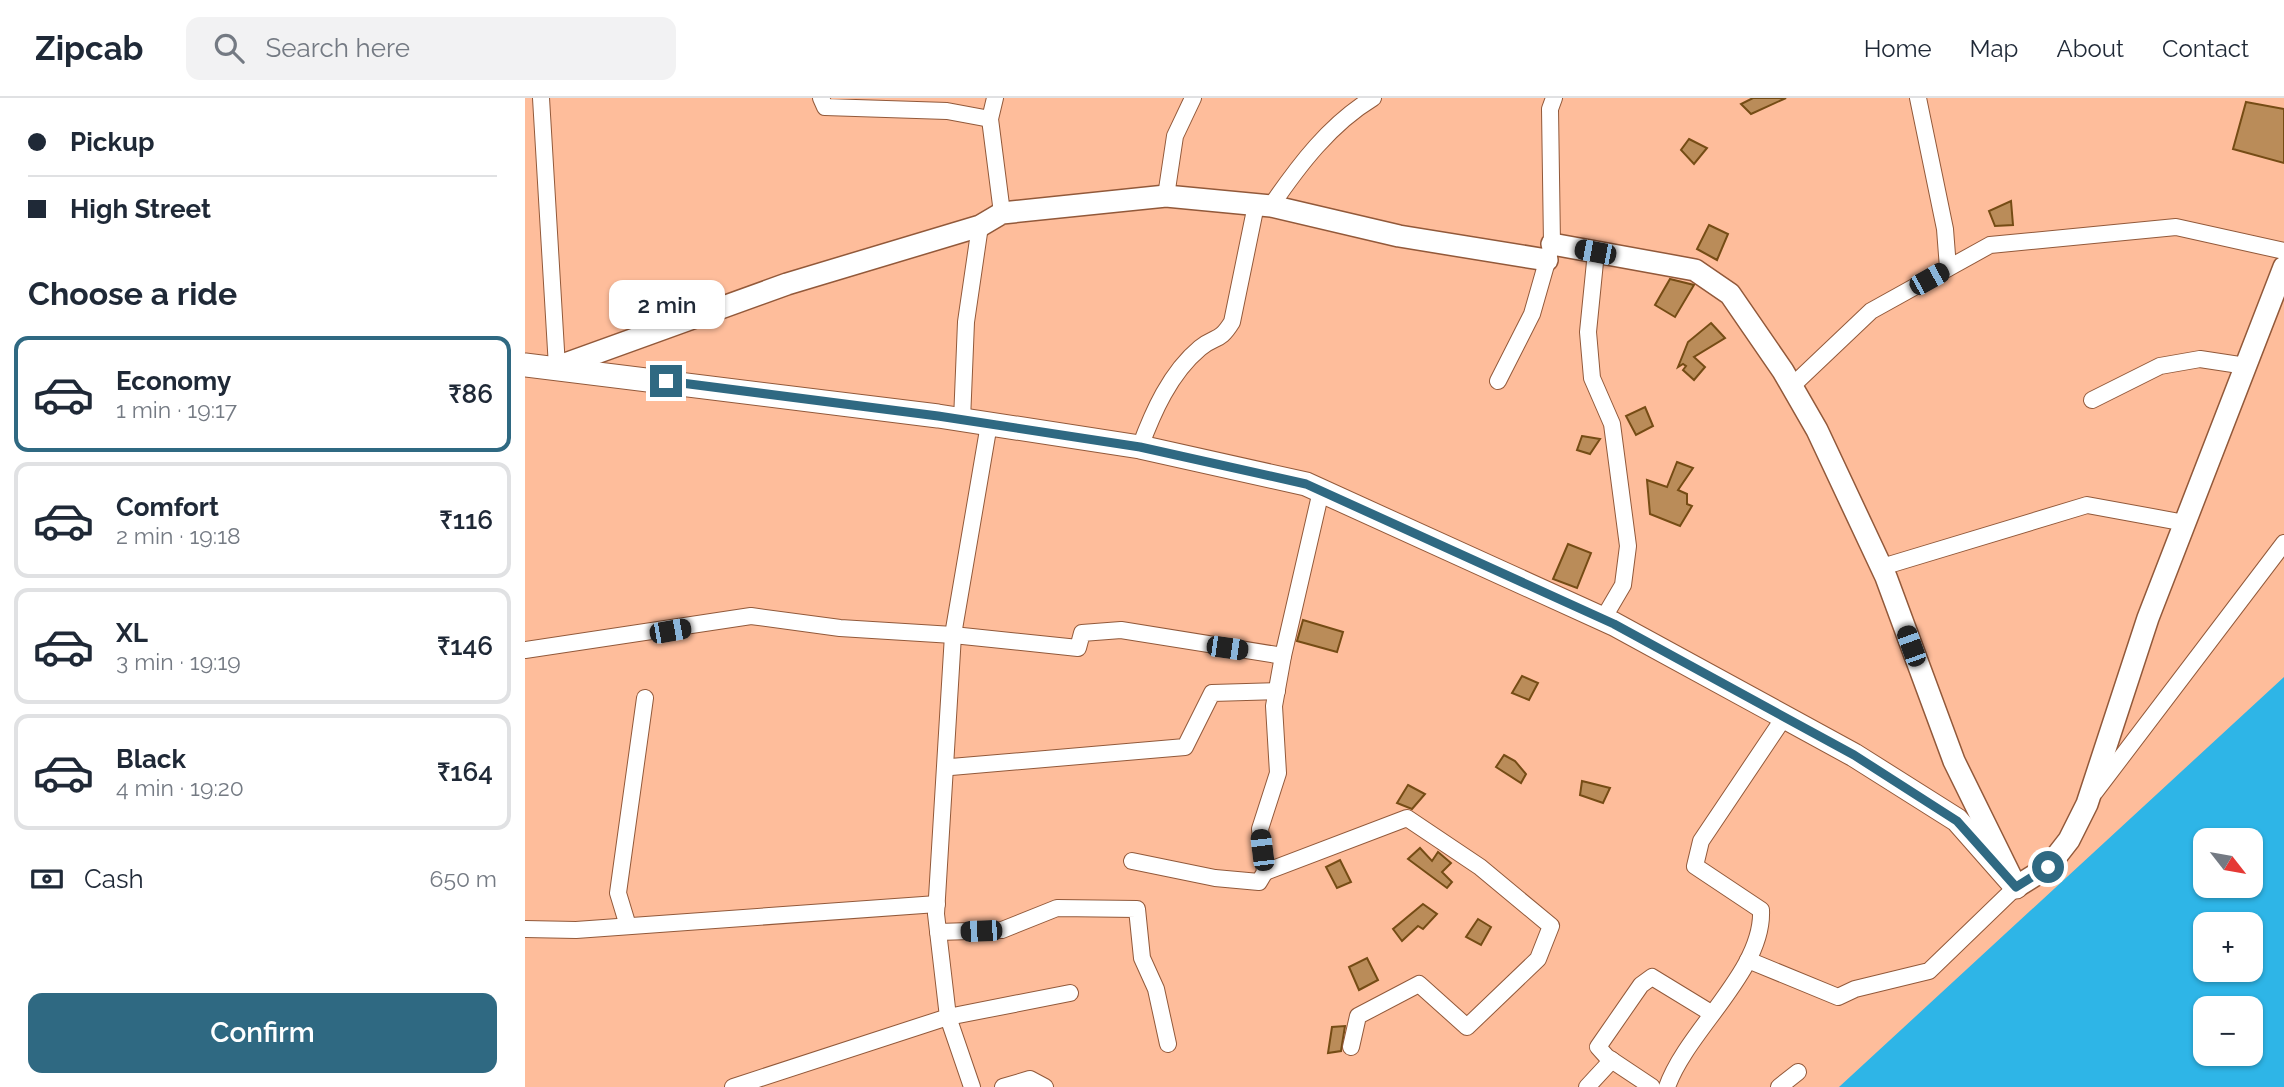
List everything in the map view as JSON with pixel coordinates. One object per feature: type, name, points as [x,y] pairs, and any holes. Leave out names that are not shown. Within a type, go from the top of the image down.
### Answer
[{"type":"main road","points":[[525,365],[962,420],[1140,447],[1306,484],[1603,619],[1854,755],[1957,821],[2016,887]]},
{"type":"street","points":[[541,98],[557,367],[787,284],[979,226],[1002,213],[1166,196],[1263,205],[1399,236],[1550,252],[1595,252],[1695,271],[1730,295],[1792,386],[1817,430],[1882,568],[1954,761],[2016,887]]},
{"type":"street","points":[[821,98],[825,107],[947,111],[990,119]]},
{"type":"street","points":[[995,98],[990,119],[1002,213]]},
{"type":"street","points":[[1166,196],[1175,136],[1193,98]]},
{"type":"street","points":[[1140,447],[1154,411],[1177,373],[1201,347],[1222,338],[1232,322],[1263,205],[1347,113],[1373,98]]},
{"type":"street","points":[[1498,381],[1532,314],[1550,252],[1551,109],[1554,98]]},
{"type":"street","points":[[1919,98],[1945,229],[1948,268]]},
{"type":"street","points":[[962,420],[966,322],[979,226]]},
{"type":"street","points":[[1792,386],[1871,311],[1990,245],[2176,227],[2284,250]]},
{"type":"street","points":[[1595,252],[1588,332],[1592,379],[1612,424],[1628,546],[1623,585],[1603,619]]},
{"type":"street","points":[[1748,960],[1838,997],[1855,989],[1929,971],[2016,887],[2048,867],[2069,840],[2087,804],[2148,618],[2284,267]]},
{"type":"street","points":[[2092,400],[2160,366],[2200,359],[2246,366]]},
{"type":"street","points":[[972,1087],[948,1017],[937,904],[953,635],[989,424]]},
{"type":"street","points":[[1132,861],[1215,878],[1259,882],[1265,872],[1260,829],[1278,773],[1274,706],[1321,491]]},
{"type":"street","points":[[1882,568],[2087,505],[2185,523]]},
{"type":"street","points":[[2087,804],[2284,543]]},
{"type":"street","points":[[525,650],[751,616],[840,628],[953,635],[1078,648],[1082,633],[1121,630],[1283,656]]},
{"type":"street","points":[[951,767],[1185,747],[1212,693],[1277,691]]},
{"type":"street","points":[[628,926],[618,893],[645,698]]},
{"type":"street","points":[[1667,1087],[1711,1013],[1748,960],[1761,919],[1761,910],[1695,866],[1701,841],[1785,716]]},
{"type":"street","points":[[1265,872],[1407,818],[1480,867],[1551,926],[1538,960],[1467,1027],[1419,984],[1358,1016],[1352,1046]]},
{"type":"street","points":[[525,929],[576,930],[937,904]]},
{"type":"street","points":[[938,933],[1002,930],[1057,908],[1137,909],[1142,958],[1156,989],[1167,1044]]},
{"type":"street","points":[[1653,1087],[1612,1060],[1598,1047],[1641,985],[1652,977],[1711,1013]]},
{"type":"street","points":[[733,1087],[948,1017],[1070,993]]},
{"type":"street","points":[[1587,1087],[1612,1060]]},
{"type":"street","points":[[1779,1087],[1798,1072]]},
{"type":"street","points":[[1003,1087],[1030,1079],[1045,1087]]},
{"type":"water","points":[[2284,677],[2284,1087],[1839,1087]]},
{"type":"building","points":[[1753,98],[1786,98],[1751,114],[1741,104]]},
{"type":"building","points":[[2246,102],[2284,109],[2284,163],[2233,149]]},
{"type":"building","points":[[1689,139],[1707,148],[1694,164],[1681,150]]},
{"type":"building","points":[[2011,201],[2013,225],[1995,226],[1989,211]]},
{"type":"building","points":[[1709,225],[1728,234],[1717,260],[1697,249]]},
{"type":"building","points":[[1670,279],[1694,285],[1675,317],[1655,305]]},
{"type":"building","points":[[1711,323],[1725,338],[1694,357],[1705,367],[1694,380],[1683,370],[1686,366],[1683,364],[1678,367],[1688,342]]},
{"type":"building","points":[[1645,407],[1653,426],[1636,435],[1626,416]]},
{"type":"building","points":[[1582,436],[1600,439],[1590,454],[1577,450]]},
{"type":"building","points":[[1677,462],[1693,468],[1678,490],[1687,494],[1687,504],[1692,506],[1680,526],[1650,514],[1647,480],[1667,487]]},
{"type":"building","points":[[1568,544],[1591,553],[1577,588],[1553,579]]},
{"type":"building","points":[[1303,620],[1343,632],[1337,652],[1297,641]]},
{"type":"building","points":[[1522,676],[1538,683],[1529,700],[1512,693]]},
{"type":"building","points":[[1504,755],[1515,761],[1526,774],[1521,783],[1496,767]]},
{"type":"building","points":[[1582,781],[1610,788],[1603,803],[1580,795]]},
{"type":"building","points":[[1408,785],[1425,794],[1412,809],[1397,803]]},
{"type":"building","points":[[1420,848],[1432,861],[1438,852],[1451,863],[1442,872],[1452,882],[1447,888],[1408,859]]},
{"type":"building","points":[[1340,860],[1351,882],[1337,888],[1326,867]]},
{"type":"building","points":[[1423,904],[1437,914],[1423,929],[1418,926],[1402,941],[1393,929]]},
{"type":"building","points":[[1478,919],[1491,927],[1481,945],[1466,937]]},
{"type":"building","points":[[1367,958],[1378,980],[1359,990],[1349,967]]},
{"type":"building","points":[[1345,1026],[1341,1051],[1328,1053],[1332,1027]]},
{"type":"route","points":[[666,381],[938,416],[1140,447],[1306,484],[1614,624],[1854,755],[1957,821],[2016,887],[2048,867]]}]
